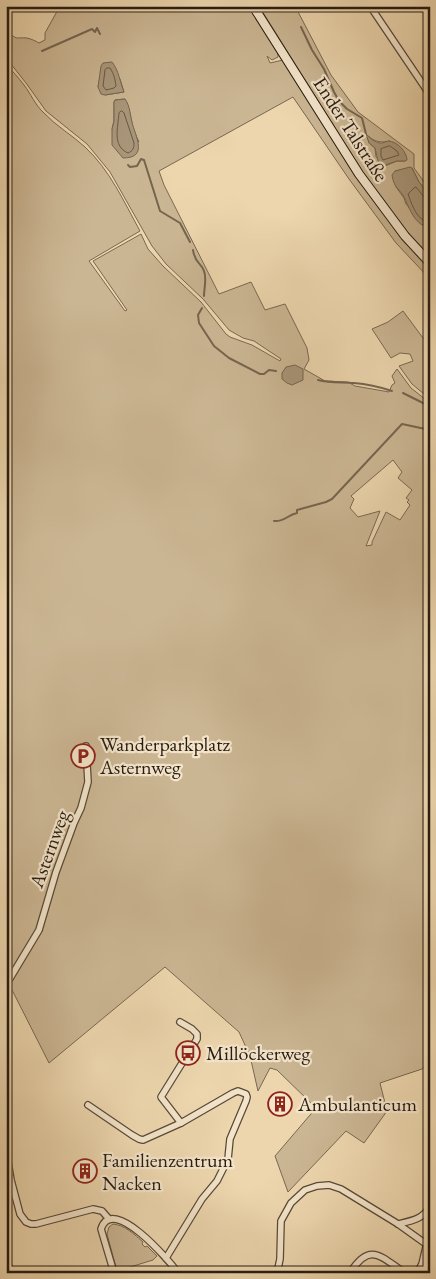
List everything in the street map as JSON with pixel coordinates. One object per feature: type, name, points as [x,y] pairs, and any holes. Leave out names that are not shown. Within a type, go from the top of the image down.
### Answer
[{"type":"main road","name":"Ender Talstraße","points":[[253,6],[359,174],[405,236],[430,263]]},
{"type":"street","points":[[370,6],[430,95]]},
{"type":"street","name":"Asternweg","points":[[6,985],[39,930],[56,872],[81,808],[88,782],[86,746]]},
{"type":"street","points":[[180,1022],[197,1034],[197,1039],[161,1097],[181,1123]]},
{"type":"street","points":[[88,1105],[139,1140],[143,1140],[181,1123],[233,1093],[238,1091],[246,1094],[246,1101],[230,1139],[228,1159],[217,1180],[202,1199],[166,1258]]},
{"type":"street","points":[[6,1150],[15,1197],[20,1214],[26,1222],[36,1224],[93,1209],[102,1211],[109,1219]]},
{"type":"street","points":[[277,1273],[280,1259],[281,1222],[291,1203],[305,1190],[317,1186],[329,1185],[348,1194],[398,1224],[426,1244]]},
{"type":"street","points":[[398,1224],[418,1219],[428,1211],[430,1206]]},
{"type":"street","points":[[114,1273],[101,1229],[104,1222],[115,1218],[130,1226],[150,1242],[178,1273]]},
{"type":"street","points":[[417,1273],[422,1264],[430,1230]]},
{"type":"street","points":[[350,1273],[361,1258],[368,1254],[381,1257],[404,1273]]},
{"type":"street","points":[[6,1258],[11,1273]]},
{"type":"shaded area","points":[[60,6],[248,6],[278,53],[278,57],[272,60],[267,56],[270,63],[283,60],[355,176],[402,239],[430,270],[430,279],[396,243],[349,179],[293,97],[159,171],[164,185],[219,294],[251,282],[265,310],[285,304],[307,348],[309,360],[304,369],[325,381],[348,382],[355,386],[389,392],[395,383],[392,376],[397,369],[411,388],[430,403],[430,1062],[422,1069],[380,1083],[387,1111],[364,1143],[346,1131],[288,1192],[275,1156],[316,1108],[277,1070],[270,1068],[258,1091],[250,1056],[239,1032],[165,967],[49,1063],[6,978],[6,64],[24,85],[41,110],[94,156],[116,187],[140,231],[89,261],[125,311],[127,310],[93,261],[141,234],[148,249],[201,302],[226,334],[252,345],[280,361],[281,359],[254,341],[243,338],[229,330],[203,299],[166,264],[152,246],[110,172],[87,144],[46,111],[7,59],[6,21],[8,31],[17,38],[27,38],[39,43],[45,40],[45,33]],"holes":[[[100,77],[120,79],[124,92],[105,95],[98,87]],[[125,99],[139,142],[112,129],[115,100]],[[393,460],[402,472],[398,478],[412,490],[406,498],[409,500],[407,502],[410,505],[400,520],[386,512],[372,545],[366,546],[380,511],[358,517],[350,508],[354,499],[351,496]]]},
{"type":"shaded area","points":[[259,6],[295,6],[331,75],[358,112],[414,154],[414,168],[430,190],[430,196],[419,182],[412,168],[395,171],[396,187],[406,204],[425,225],[430,223],[430,256],[409,234],[362,171]],"holes":[[[367,135],[375,141],[390,141],[405,161],[397,161],[385,166],[376,157],[375,148],[369,143]]]},
{"type":"shaded area","points":[[403,311],[423,338],[430,344],[430,399],[412,384],[399,366],[413,361],[410,354],[400,353],[391,358],[372,329],[388,322]]},
{"type":"shaded area","points":[[113,1224],[122,1226],[130,1231],[143,1242],[142,1244],[145,1247],[147,1246],[157,1256],[153,1260],[117,1271],[107,1234],[109,1227]]},
{"type":"water","points":[[112,62],[124,92],[101,94],[98,87],[101,66],[103,63]]},
{"type":"water","points":[[125,99],[129,107],[138,150],[131,157],[123,158],[112,145],[112,129],[114,102],[115,100]]},
{"type":"water","points":[[366,134],[372,140],[378,142],[391,141],[395,143],[403,150],[407,160],[382,166],[378,161],[375,148],[369,143]]},
{"type":"water","points":[[410,167],[430,196],[429,224],[422,225],[416,219],[394,183],[392,175],[395,171]]},
{"type":"water","points":[[295,365],[303,369],[303,380],[292,385],[282,379],[282,373],[286,367]]},
{"type":"waterway","points":[[301,27],[339,101],[347,109],[362,118],[366,134]]},
{"type":"waterway","points":[[42,51],[92,29],[95,32],[97,28],[100,34]]},
{"type":"waterway","points":[[128,165],[130,167],[137,166],[141,159],[144,160],[160,211],[180,223],[190,242]]},
{"type":"waterway","points":[[193,250],[195,258],[205,274],[204,296]]},
{"type":"waterway","points":[[202,308],[198,315],[199,323],[214,346],[229,358],[260,374],[264,374],[269,370],[276,371]]},
{"type":"waterway","points":[[318,380],[364,384],[392,391]]},
{"type":"waterway","points":[[403,393],[425,404]]},
{"type":"waterway","points":[[274,521],[297,513],[297,510],[332,499],[402,424],[430,430]]},
{"type":"place","name":"Wanderparkplatz Asternweg","points":[[83,756]]},
{"type":"place","name":"Millöckerweg","points":[[188,1053]]},
{"type":"place","name":"Ambulanticum","points":[[280,1104]]},
{"type":"place","name":"Familienzentrum Nacken","points":[[85,1171]]}]
